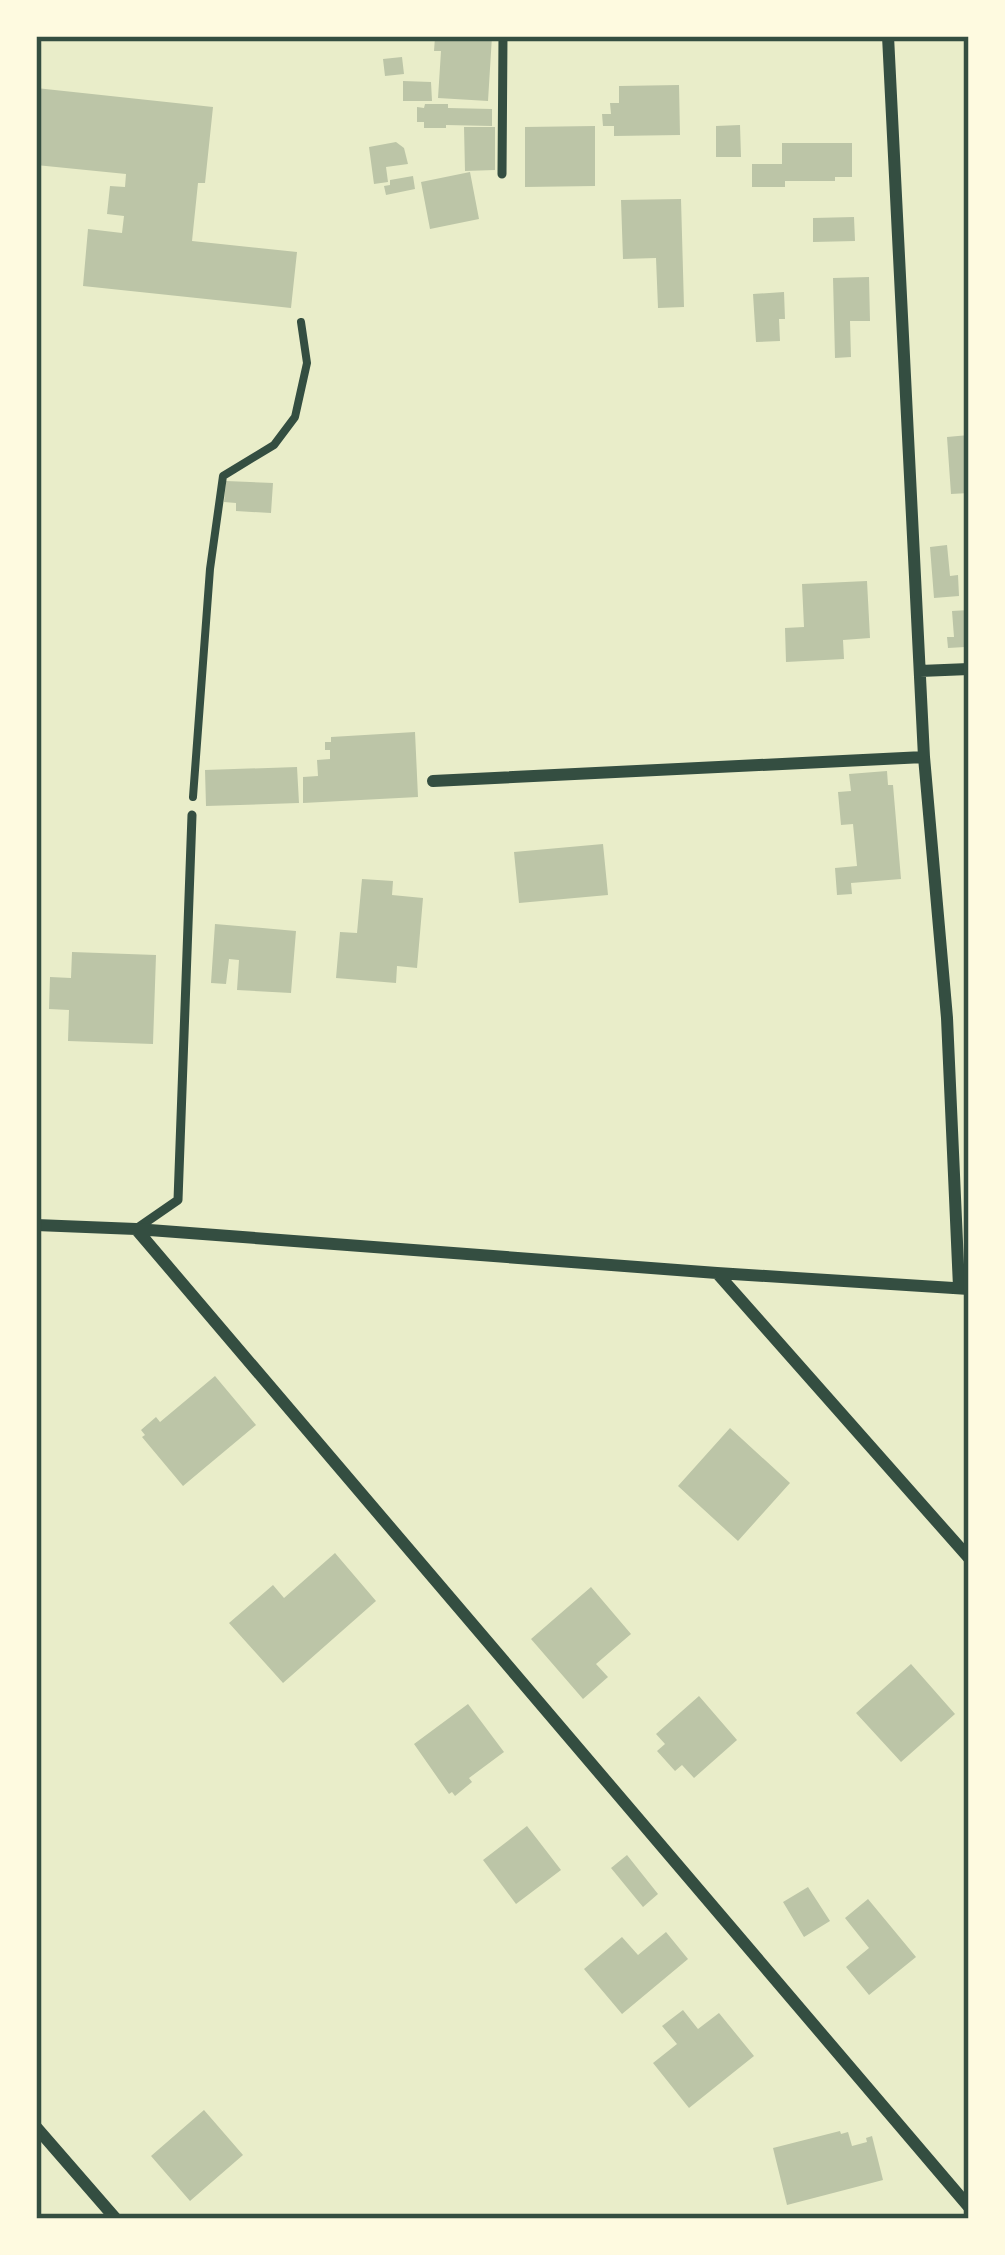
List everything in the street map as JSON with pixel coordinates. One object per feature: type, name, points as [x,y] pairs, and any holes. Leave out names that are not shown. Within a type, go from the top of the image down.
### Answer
[{"type":"street","points":[[36,1225],[964,1288],[924,757],[888,36]]},
{"type":"street","points":[[920,671],[969,669]]},
{"type":"street","points":[[433,781],[924,757]]},
{"type":"street","points":[[136,1229],[969,2207]]},
{"type":"street","points":[[717,1273],[969,1558]]},
{"type":"street","points":[[36,2127],[116,2219]]},
{"type":"lane","points":[[502,174],[503,36]]},
{"type":"lane","points":[[136,1229],[178,1200],[192,814]]},
{"type":"path","points":[[192,814],[206,614],[224,476],[274,445],[295,417],[308,364],[301,322]]},
{"type":"building","points":[[492,36],[488,101],[438,98],[441,51],[434,51],[435,37]]},
{"type":"building","points":[[402,57],[404,74],[385,76],[383,59]]},
{"type":"building","points":[[403,81],[431,82],[432,101],[403,101]]},
{"type":"building","points":[[679,85],[680,135],[614,136],[614,126],[603,126],[602,114],[611,114],[610,103],[619,103],[619,86]]},
{"type":"building","points":[[36,88],[213,107],[205,183],[198,183],[192,241],[297,252],[291,308],[83,286],[88,229],[122,233],[124,216],[107,214],[110,186],[125,187],[126,174],[36,165]]},
{"type":"building","points":[[417,107],[492,109],[492,126],[424,128],[424,122],[417,122]]},
{"type":"building","points":[[740,125],[741,157],[716,157],[716,126]]},
{"type":"building","points":[[595,126],[595,186],[525,187],[525,127]]},
{"type":"building","points":[[464,127],[495,127],[495,170],[465,171]]},
{"type":"building","points":[[396,142],[404,148],[408,164],[386,167],[388,182],[374,184],[369,147]]},
{"type":"building","points":[[782,143],[852,143],[852,177],[752,187],[752,164],[782,164]]},
{"type":"building","points":[[470,172],[479,219],[430,229],[421,182]]},
{"type":"building","points":[[413,176],[415,189],[386,195],[384,186],[390,180]]},
{"type":"building","points":[[681,199],[684,307],[658,308],[656,258],[623,259],[621,200]]},
{"type":"building","points":[[854,217],[855,241],[813,242],[813,218]]},
{"type":"building","points":[[869,277],[870,321],[850,321],[851,357],[835,358],[833,278]]},
{"type":"building","points":[[784,292],[780,341],[756,342],[753,294]]},
{"type":"building","points":[[969,435],[969,493],[951,494],[947,437]]},
{"type":"building","points":[[226,481],[273,483],[271,513],[236,511],[236,503],[224,502]]},
{"type":"building","points":[[947,545],[950,576],[958,575],[959,596],[934,598],[930,547]]},
{"type":"building","points":[[867,581],[870,638],[843,640],[844,659],[786,662],[785,628],[804,627],[802,584]]},
{"type":"building","points":[[969,610],[969,642],[965,647],[948,648],[947,637],[954,637],[952,611]]},
{"type":"building","points":[[415,732],[418,797],[303,803],[303,777],[318,776],[317,760],[330,759],[325,742],[331,742],[331,737]]},
{"type":"building","points":[[297,767],[299,803],[206,806],[205,770]]},
{"type":"building","points":[[887,771],[888,785],[893,785],[901,879],[851,883],[852,894],[837,895],[835,868],[857,866],[853,824],[841,825],[838,792],[851,791],[849,774]]},
{"type":"building","points":[[603,844],[608,895],[519,903],[514,852]]},
{"type":"building","points":[[362,879],[393,881],[392,895],[423,898],[417,968],[397,966],[396,983],[336,978],[340,932],[357,933]]},
{"type":"building","points":[[215,924],[296,931],[291,993],[237,990],[239,960],[229,959],[226,984],[211,983]]},
{"type":"building","points":[[72,952],[156,955],[153,1044],[68,1041],[69,1010],[49,1009],[50,977],[71,978]]},
{"type":"building","points":[[215,1376],[256,1425],[183,1486],[141,1430],[156,1417],[160,1422]]},
{"type":"building","points":[[730,1428],[790,1483],[738,1541],[678,1486]]},
{"type":"building","points":[[335,1553],[376,1601],[283,1683],[229,1623],[273,1585],[284,1598]]},
{"type":"building","points":[[591,1587],[631,1634],[596,1664],[608,1677],[583,1699],[531,1639]]},
{"type":"building","points":[[911,1664],[955,1714],[901,1762],[856,1713]]},
{"type":"building","points":[[699,1696],[737,1740],[694,1778],[682,1765],[675,1771],[657,1751],[665,1744],[656,1734]]},
{"type":"building","points":[[468,1704],[504,1752],[469,1778],[472,1782],[455,1796],[414,1744]]},
{"type":"building","points":[[527,1826],[561,1870],[516,1904],[483,1860]]},
{"type":"building","points":[[627,1855],[658,1894],[643,1907],[611,1868]]},
{"type":"building","points":[[808,1887],[830,1921],[804,1937],[783,1902]]},
{"type":"building","points":[[868,1899],[916,1957],[869,1995],[846,1967],[869,1948],[845,1918]]},
{"type":"building","points":[[666,1932],[688,1959],[622,2014],[584,1969],[622,1937],[638,1955]]},
{"type":"building","points":[[683,2010],[698,2029],[719,2013],[754,2056],[689,2108],[653,2063],[677,2044],[662,2026]]},
{"type":"building","points":[[204,2110],[243,2155],[190,2201],[151,2156]]},
{"type":"building","points":[[848,2132],[852,2146],[872,2136],[883,2180],[787,2205],[773,2148]]}]
